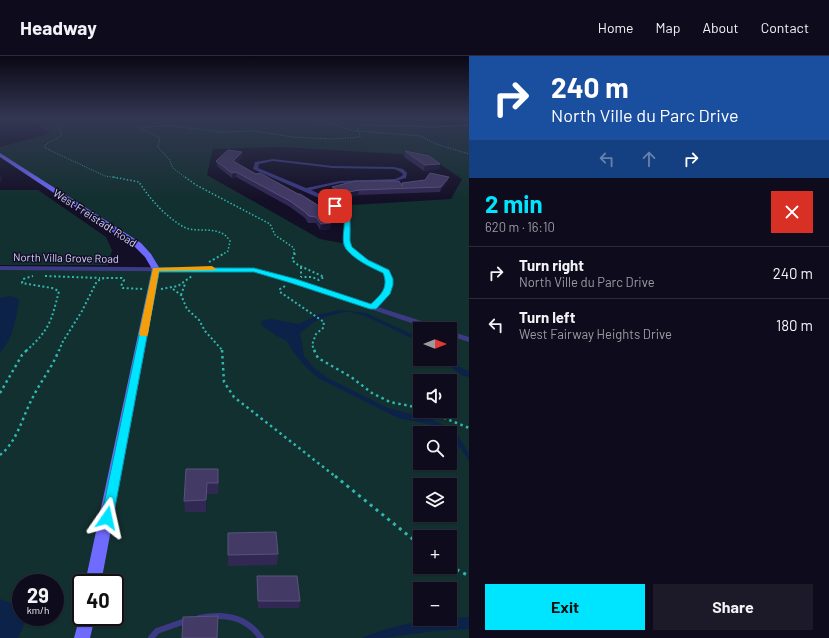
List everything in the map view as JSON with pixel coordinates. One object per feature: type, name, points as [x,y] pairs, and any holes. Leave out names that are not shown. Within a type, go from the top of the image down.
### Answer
[{"type":"street","name":"West Freistadt Road","points":[[0,156],[138,245],[148,256],[156,269]]},
{"type":"street","points":[[306,190],[340,182],[395,180],[404,178],[405,174],[401,170],[394,168],[333,168],[273,160],[257,163],[254,169],[306,190],[340,208],[345,213],[347,220],[346,241],[349,248],[365,261],[386,272],[390,279],[390,285],[386,294],[373,308]]},
{"type":"street","name":"North Villa Grove Road","points":[[0,268],[254,270],[293,281],[416,322]]},
{"type":"street","points":[[96,574],[156,269]]},
{"type":"street","points":[[457,336],[469,340]]},
{"type":"street","points":[[82,638],[84,626]]},
{"type":"lane","points":[[151,638],[157,631],[179,622],[211,615],[228,615],[245,621],[258,632],[261,638]]},
{"type":"path","points":[[45,146],[45,148],[105,176],[139,182],[151,200],[183,227],[220,232],[227,236],[230,241],[228,251],[200,269],[186,283],[173,289],[161,289]]},
{"type":"path","points":[[158,146],[177,172],[196,185],[270,224],[275,235],[294,248],[295,252],[292,260],[324,277],[319,280],[312,277],[301,276],[282,286],[279,290],[324,322],[324,326],[316,334],[312,345],[318,358],[351,377],[372,393],[390,402],[413,406]]},
{"type":"path","points":[[448,146],[469,154]]},
{"type":"path","points":[[301,266],[301,276]]},
{"type":"path","points":[[0,393],[22,355],[46,332],[52,319],[59,291],[52,288],[22,283],[23,279],[36,276]]},
{"type":"path","points":[[43,276],[102,279],[122,278],[124,280],[121,286],[123,288],[143,289]]},
{"type":"path","points":[[0,455],[9,448],[32,398],[53,364],[62,343],[82,311],[97,281],[102,279]]},
{"type":"path","points":[[181,295],[186,283]]},
{"type":"path","points":[[173,289],[181,295],[187,309],[199,320],[204,331],[223,351],[224,382],[234,397],[369,502],[413,539]]},
{"type":"path","points":[[444,418],[469,428]]},
{"type":"path","points":[[457,570],[469,576]]},
{"type":"green space","points":[[3,146],[469,146],[469,638],[0,638],[0,268],[156,269],[148,256],[0,155],[0,147]],"holes":[[[281,147],[398,154],[431,158],[462,179],[451,199],[335,206],[345,213],[347,244],[320,239],[207,175],[213,149]]]},
{"type":"green space","points":[[0,190],[38,190],[106,237],[112,250],[108,265],[0,265]]},
{"type":"water","points":[[10,296],[18,298],[19,302],[11,335],[0,352],[0,298]]},
{"type":"water","points":[[340,310],[366,313],[413,335],[413,339],[365,316],[350,312],[325,317],[314,322],[300,333],[304,356],[314,368],[328,378],[388,408],[413,414],[413,418],[431,419],[445,426],[435,426],[398,418],[318,378],[303,364],[287,341],[261,325],[261,322],[264,320],[271,319],[299,324],[317,315]]},
{"type":"water","points":[[457,365],[469,371],[469,377],[461,375],[450,366]]},
{"type":"water","points":[[457,434],[469,454],[469,461],[457,443]]},
{"type":"water","points":[[0,599],[12,603],[12,626],[23,626],[18,638],[0,638]]},
{"type":"water","points":[[469,617],[469,629],[435,631],[383,638],[362,638],[389,628],[413,623],[413,626],[457,626],[457,618]]},
{"type":"building","points":[[228,150],[242,152],[233,161],[256,174],[260,173],[300,194],[335,216],[326,217],[331,223],[321,224],[316,217],[309,216],[290,201],[236,172],[232,173],[216,161]]},
{"type":"building","points":[[405,151],[429,156],[440,164],[425,165]]},
{"type":"building","points":[[430,173],[449,177],[441,187],[359,190],[344,193],[332,187],[355,181],[399,181],[402,186],[402,183],[425,180]]},
{"type":"building","points":[[186,469],[218,469],[218,483],[207,483],[206,500],[184,501]]},
{"type":"building","points":[[276,532],[278,554],[228,555],[228,533]]},
{"type":"building","points":[[257,576],[297,576],[300,601],[258,601]]},
{"type":"building","points":[[218,616],[217,638],[182,638],[183,617]]},
{"type":"slow traffic","points":[[144,334],[156,269],[212,269]]},
{"type":"route","points":[[107,518],[156,269],[233,268],[254,270],[272,274],[373,308],[386,294],[390,285],[390,279],[386,272],[365,261],[349,248],[346,241],[347,220],[345,213],[340,208],[335,206]]}]
